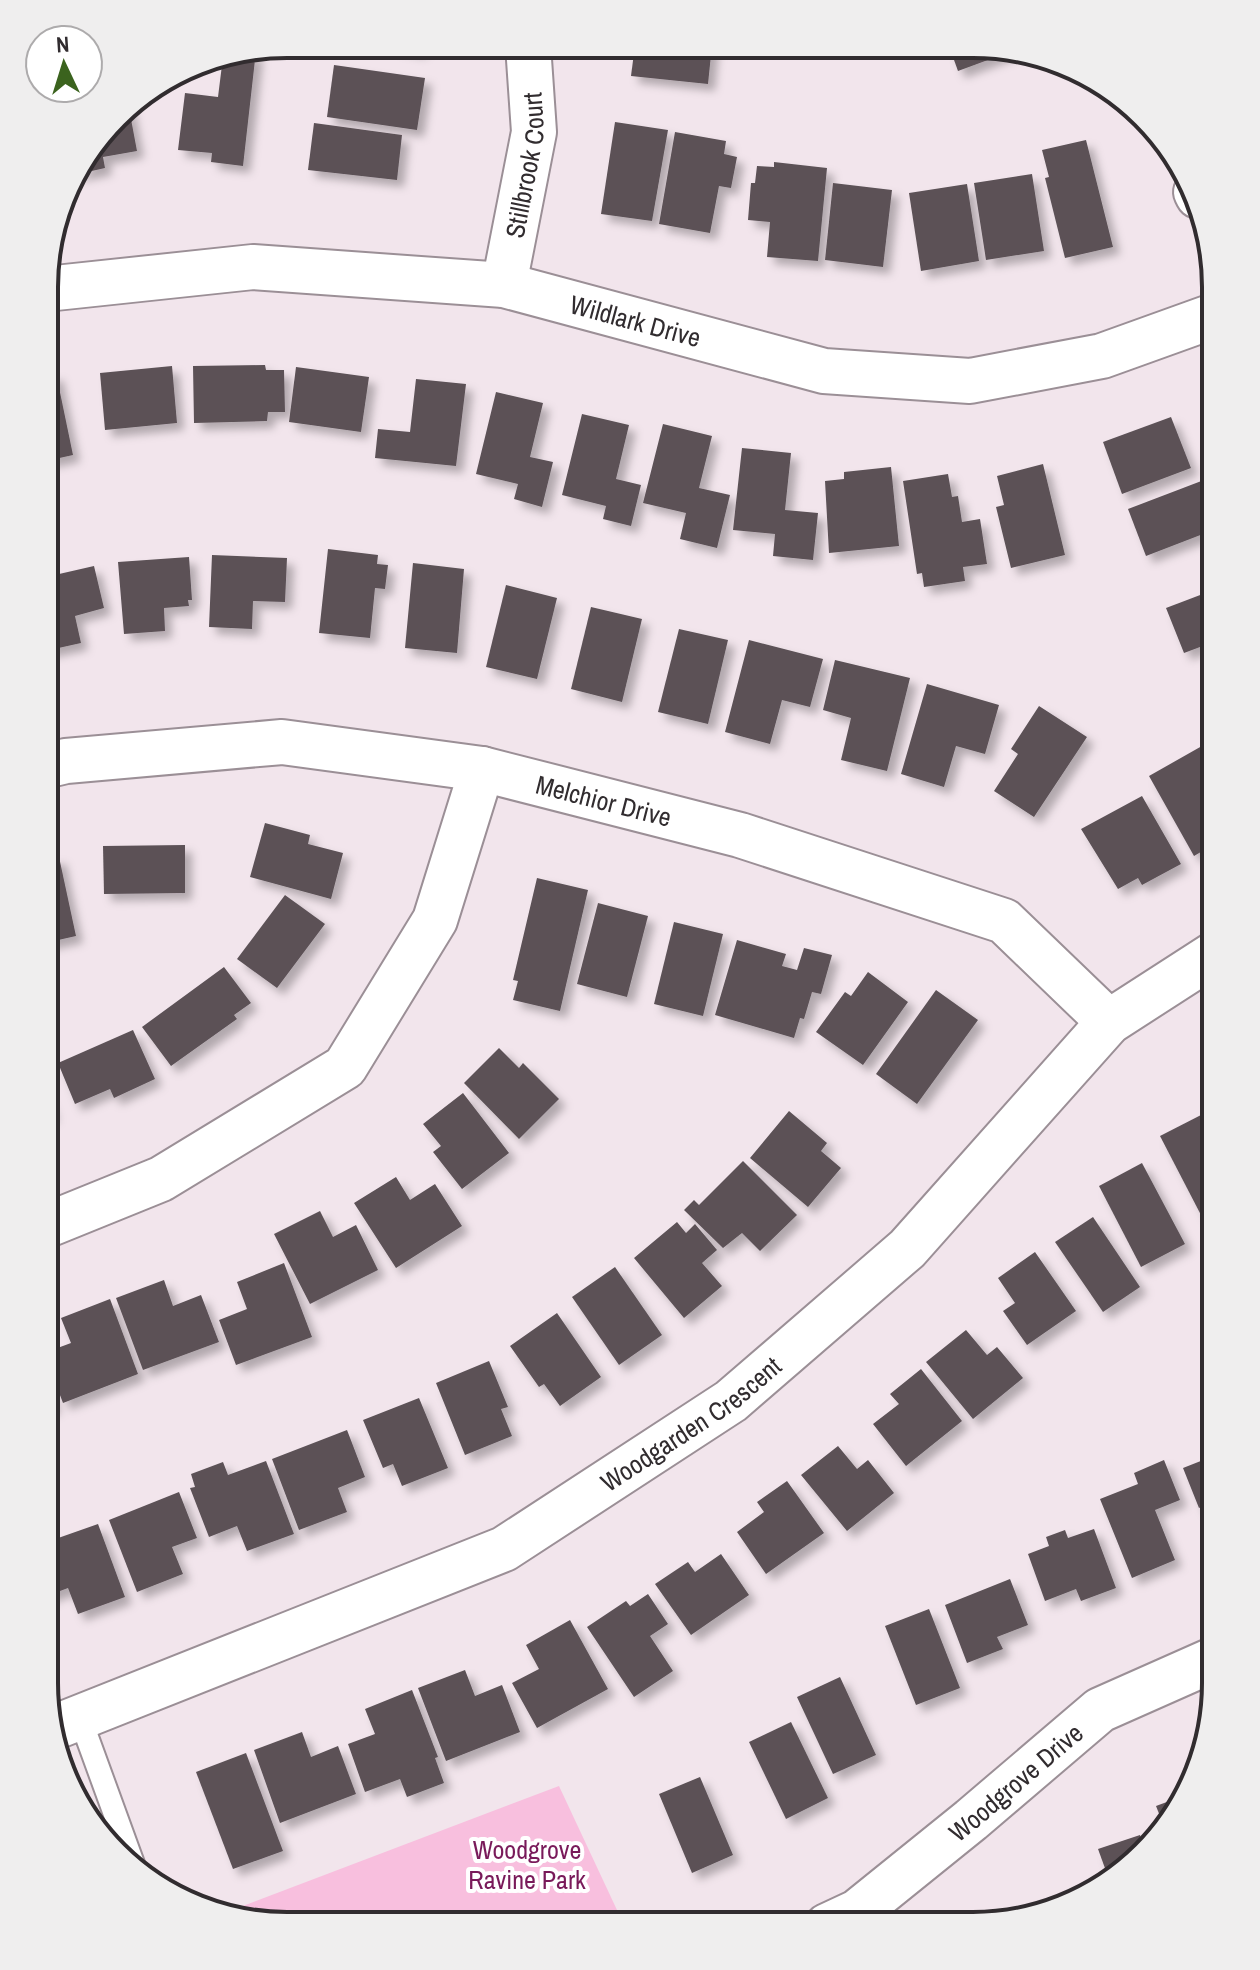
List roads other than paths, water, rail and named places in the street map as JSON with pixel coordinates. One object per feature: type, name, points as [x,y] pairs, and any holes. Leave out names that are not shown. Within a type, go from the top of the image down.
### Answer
[{"type":"street","name":"Stillbrook Court","points":[[504,285],[534,132],[529,58]]},
{"type":"street","name":"Wildlark Drive","points":[[58,288],[253,267],[504,285],[824,371],[970,381],[1102,356],[1202,320]]},
{"type":"street","name":"Melchior Drive","points":[[58,763],[282,742],[482,769],[740,835],[1004,921],[1109,1022]]},
{"type":"street","points":[[58,1221],[161,1179],[345,1067],[435,920],[482,769]]},
{"type":"street","name":"Woodgarden Crescent","points":[[66,1723],[504,1549],[731,1401],[907,1249],[1109,1022],[1202,962]]},
{"type":"street","name":"Woodgrove Drive","points":[[857,1912],[1100,1710],[1202,1665]]},
{"type":"lane","points":[[66,1723],[121,1841]]},
{"type":"park label","name":"Woodgrove Ravine Park","points":[[527,1864]]}]
